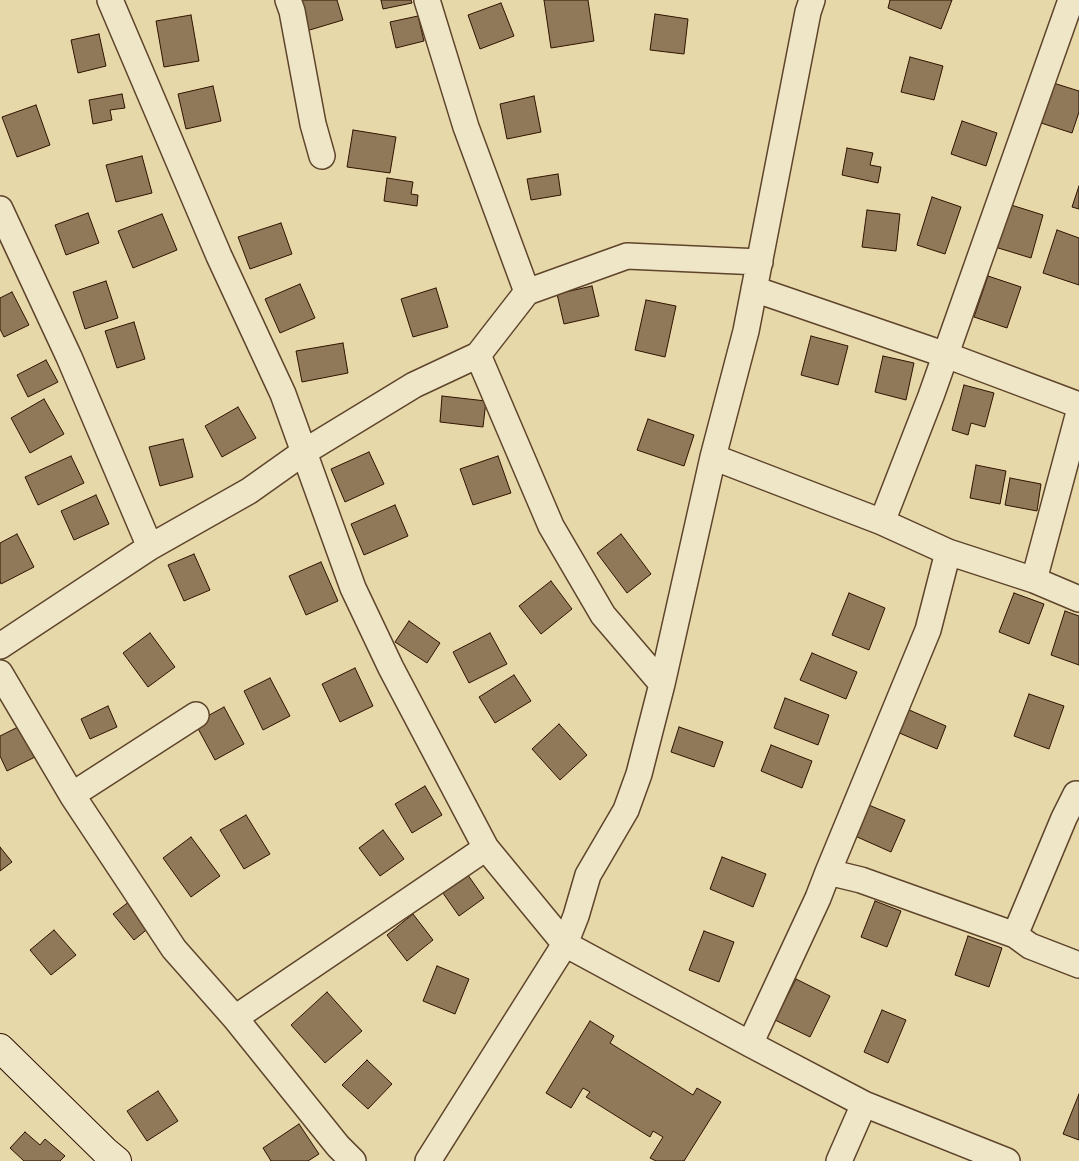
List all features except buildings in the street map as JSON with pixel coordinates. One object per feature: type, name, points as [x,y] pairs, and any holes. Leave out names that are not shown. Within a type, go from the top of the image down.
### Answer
[{"type":"street","points":[[110,0],[219,256],[283,394],[354,588],[391,668],[486,848],[565,944],[864,1104],[1007,1161]]},
{"type":"street","points":[[288,0],[292,11],[313,124],[322,156]]},
{"type":"street","points":[[427,0],[466,127],[527,292]]},
{"type":"street","points":[[882,522],[946,355],[1071,0]]},
{"type":"street","points":[[428,1161],[565,944],[576,916],[588,875],[626,810],[639,774],[662,684],[713,457],[746,331],[760,262],[803,4]]},
{"type":"street","points":[[0,209],[70,357],[150,546]]},
{"type":"street","points":[[0,646],[150,546],[249,491],[304,452],[414,385],[478,355],[527,292],[627,256],[760,262]]},
{"type":"street","points":[[754,289],[946,355],[1079,405]]},
{"type":"street","points":[[478,355],[551,526],[603,615],[662,684]]},
{"type":"street","points":[[1034,580],[1079,412]]},
{"type":"street","points":[[713,457],[882,522],[948,552],[1034,580],[1079,599]]},
{"type":"street","points":[[750,1044],[818,898],[928,630],[948,552]]},
{"type":"street","points":[[0,673],[72,795],[174,949],[234,1018],[352,1161]]},
{"type":"street","points":[[72,795],[196,715]]},
{"type":"street","points":[[1015,935],[1064,818],[1078,792]]},
{"type":"street","points":[[234,1018],[486,848]]},
{"type":"street","points":[[828,872],[861,880],[1015,935],[1030,946],[1079,965]]},
{"type":"street","points":[[0,1048],[117,1161]]},
{"type":"street","points":[[839,1161],[864,1104]]}]
